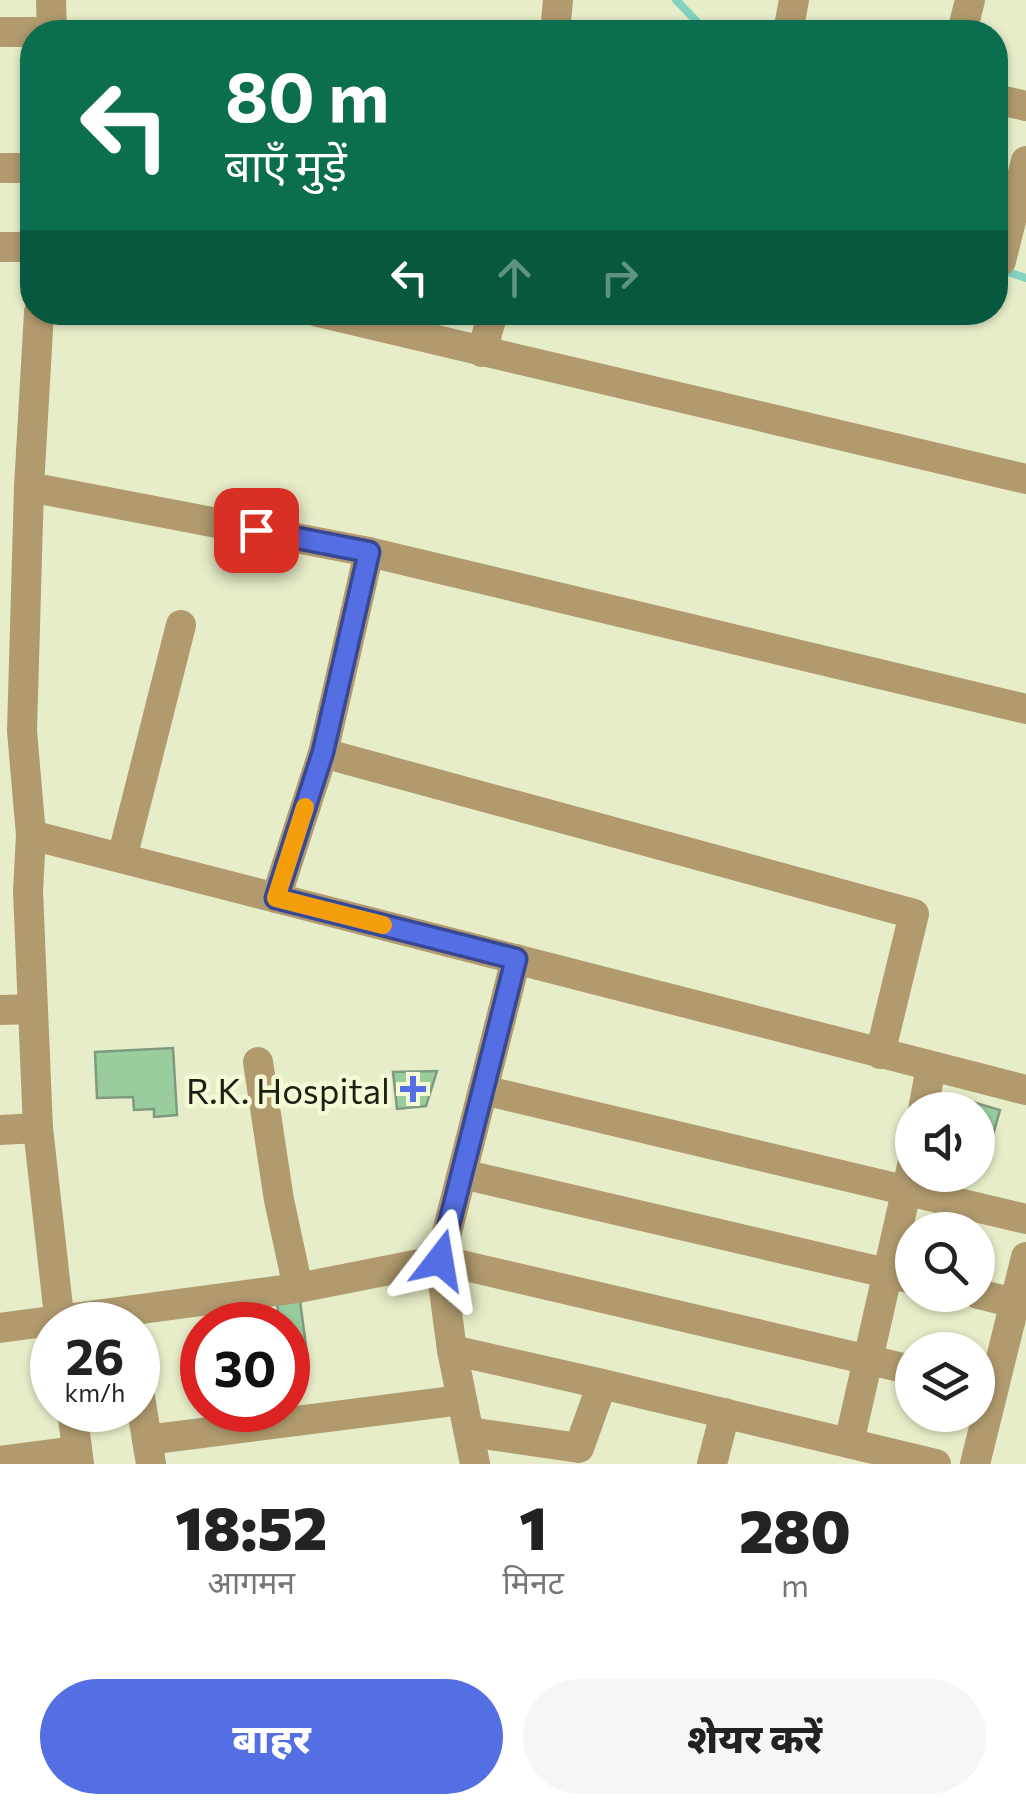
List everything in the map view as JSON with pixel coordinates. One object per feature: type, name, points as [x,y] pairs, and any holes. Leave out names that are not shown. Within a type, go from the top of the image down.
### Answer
[{"type":"street","points":[[1008,234],[1026,161]]},
{"type":"street","points":[[38,325],[11,731],[31,835],[14,891],[32,1009],[38,1128],[58,1302]]},
{"type":"street","points":[[371,325],[1026,478]]},
{"type":"street","points":[[482,352],[489,325]]},
{"type":"street","points":[[29,487],[369,552],[1026,709]]},
{"type":"street","points":[[276,898],[323,752],[369,552]]},
{"type":"street","points":[[122,858],[181,625]]},
{"type":"street","points":[[323,752],[914,914],[880,1054]]},
{"type":"street","points":[[31,835],[1026,1090]]},
{"type":"street","points":[[475,1464],[452,1350],[440,1260],[516,959]]},
{"type":"street","points":[[0,1010],[32,1009]]},
{"type":"street","points":[[258,1062],[278,1200],[298,1288]]},
{"type":"street","points":[[927,1092],[932,1067]]},
{"type":"street","points":[[483,1090],[895,1176]]},
{"type":"street","points":[[0,1130],[38,1128]]},
{"type":"street","points":[[462,1174],[895,1275]]},
{"type":"street","points":[[948,1192],[1026,1219]]},
{"type":"street","points":[[975,1464],[1026,1257]]},
{"type":"street","points":[[160,1312],[440,1260],[895,1366]]},
{"type":"street","points":[[833,1448],[895,1289]]},
{"type":"street","points":[[995,1298],[1015,1303]]},
{"type":"street","points":[[0,1328],[30,1325]]},
{"type":"street","points":[[452,1350],[725,1414],[833,1448],[936,1464]]},
{"type":"street","points":[[468,1432],[579,1448],[602,1384]]},
{"type":"street","points":[[149,1452],[461,1400]]},
{"type":"street","points":[[712,1464],[725,1414]]},
{"type":"street","points":[[0,1461],[78,1458],[75,1432]]},
{"type":"building","points":[[173,1048],[177,1115],[154,1117],[154,1109],[134,1110],[133,1097],[97,1098],[95,1052]]},
{"type":"building","points":[[437,1071],[426,1106],[397,1109],[393,1072]]},
{"type":"waterway","points":[[676,0],[695,20]]},
{"type":"waterway","points":[[1008,272],[1026,278]]},
{"type":"slow traffic","points":[[305,807],[276,898],[383,925]]},
{"type":"place","name":"R.K. Hospital","points":[[413,1089]]},
{"type":"route","points":[[256,530],[369,552],[323,752],[276,898],[516,959],[440,1260]]}]
